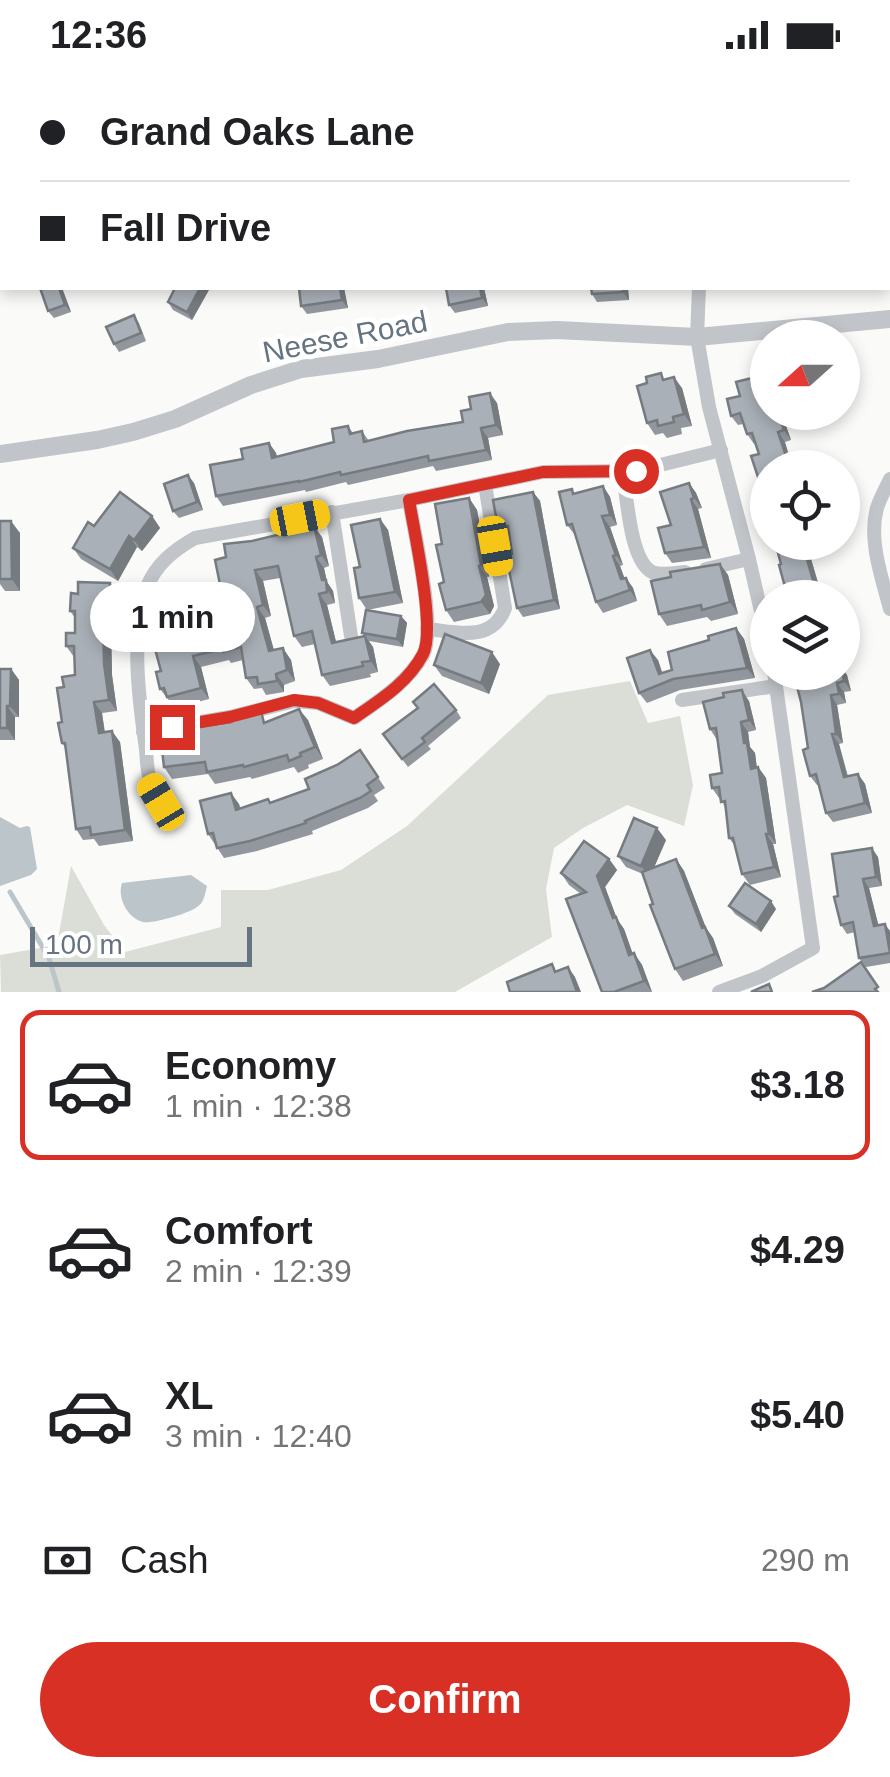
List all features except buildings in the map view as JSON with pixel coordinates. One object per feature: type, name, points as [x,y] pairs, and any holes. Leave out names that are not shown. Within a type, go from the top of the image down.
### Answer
[{"type":"street","points":[[700,290],[697,337],[710,407],[754,580]]},
{"type":"street","name":"Neese Road","points":[[0,454],[133,432],[301,369],[378,359],[508,332],[557,330],[697,337],[890,319]]},
{"type":"street","points":[[172,820],[150,784],[143,732],[138,685],[143,602],[148,585],[166,558],[195,538],[543,472],[623,472],[721,450]]},
{"type":"street","points":[[623,472],[636,552],[652,572],[712,568],[749,558]]},
{"type":"street","points":[[890,479],[876,510],[874,534],[890,609]]},
{"type":"street","points":[[427,629],[480,633],[492,628],[506,608],[484,484]]},
{"type":"street","points":[[143,732],[230,717],[294,700],[318,703],[354,718],[400,686],[425,652],[428,622],[409,500]]},
{"type":"street","points":[[332,512],[352,636]]},
{"type":"street","points":[[682,700],[750,685]]},
{"type":"street","points":[[719,992],[762,976],[813,948],[776,690]]},
{"type":"shaded area","points":[[630,681],[648,723],[680,716],[693,785],[684,826],[627,805],[554,848],[546,889],[552,937],[455,992],[1,992],[0,955],[57,945],[71,866],[104,925],[125,952],[221,927],[221,890],[268,890],[341,870],[407,826],[548,695]]},
{"type":"shaded area","points":[[0,817],[20,828],[30,827],[37,869],[0,886]]},
{"type":"shaded area","points":[[191,875],[207,886],[201,903],[192,910],[143,922],[125,906],[122,883]]},
{"type":"waterway","points":[[10,892],[49,958],[59,992]]},
{"type":"route","points":[[172,727],[294,700],[318,703],[354,718],[400,686],[425,652],[428,622],[409,500],[543,472],[636,471]]}]
